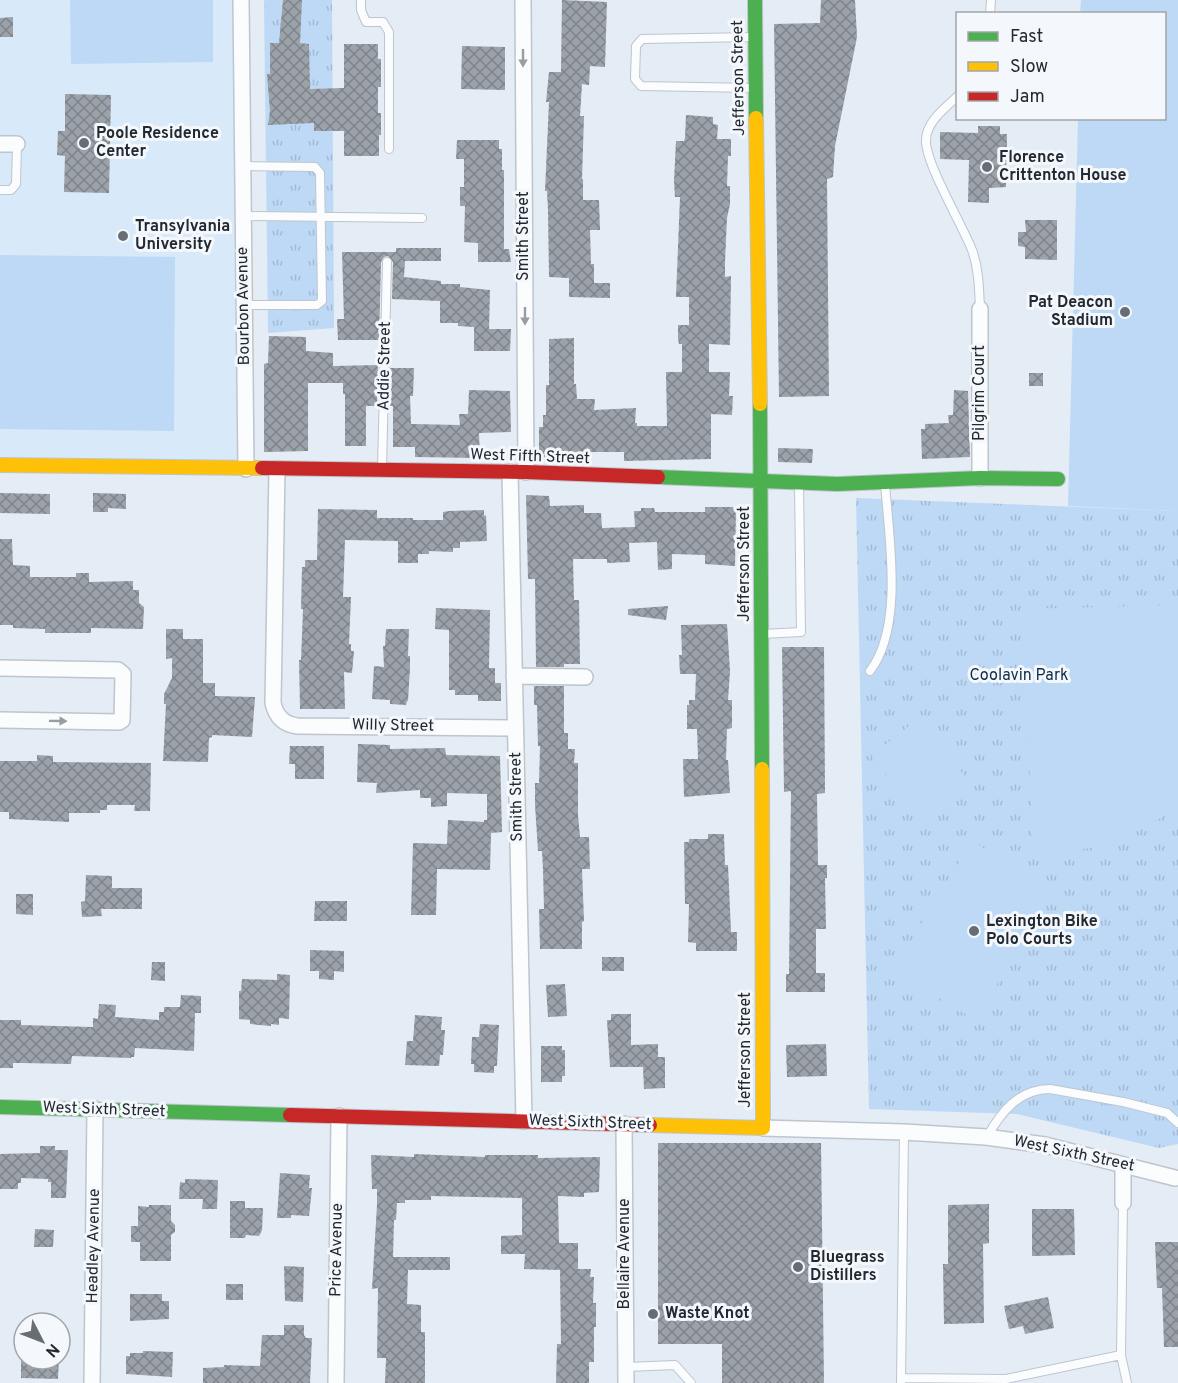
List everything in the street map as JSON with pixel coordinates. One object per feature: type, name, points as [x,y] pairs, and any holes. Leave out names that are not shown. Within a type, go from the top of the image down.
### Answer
[{"type":"street","name":"Bourbon Avenue","points":[[241,0],[246,469]]},
{"type":"street","name":"Smith Street","points":[[523,0],[526,472]]},
{"type":"street","name":"Jefferson Street","points":[[754,0],[761,483],[763,1128]]},
{"type":"street","points":[[0,144],[17,144]]},
{"type":"street","name":"Pilgrim Court","points":[[980,309],[980,478]]},
{"type":"street","name":"West Fifth Street","points":[[0,465],[526,472],[761,483],[885,482],[980,478],[1058,479]]},
{"type":"street","name":"Willy Street","points":[[278,469],[273,703],[275,712],[288,724],[297,726],[515,728]]},
{"type":"street","name":"Smith Street","points":[[510,472],[524,1121]]},
{"type":"street","points":[[0,668],[118,670],[123,674],[122,720],[119,722],[0,720]]},
{"type":"street","points":[[514,676],[585,677]]},
{"type":"street","name":"West Sixth Street","points":[[0,1107],[904,1132],[987,1137],[1045,1145],[1177,1176]]},
{"type":"street","name":"Headley Avenue","points":[[92,1383],[95,1109]]},
{"type":"street","name":"Price Avenue","points":[[336,1383],[339,1116]]},
{"type":"street","name":"Bellaire Avenue","points":[[624,1124],[626,1375]]},
{"type":"street","points":[[1123,1165],[1123,1203]]},
{"type":"lane","points":[[361,0],[361,10],[366,22],[383,22],[389,32],[389,149]]},
{"type":"lane","points":[[754,37],[642,39],[636,46],[635,79],[641,86],[756,88]]},
{"type":"lane","points":[[956,97],[929,127],[926,140],[933,166],[973,252],[978,270],[980,309]]},
{"type":"lane","points":[[0,190],[11,190],[16,184],[17,144]]},
{"type":"lane","points":[[243,166],[315,167],[320,173],[322,301],[317,305],[244,305]]},
{"type":"lane","points":[[243,216],[422,218]]},
{"type":"lane","name":"Addie Street","points":[[382,470],[387,262]]},
{"type":"lane","points":[[870,671],[878,660],[888,633],[891,578],[885,482]]},
{"type":"lane","points":[[762,634],[801,632],[799,483]]},
{"type":"lane","points":[[987,1137],[996,1121],[1011,1103],[1039,1089],[1123,1102],[1167,1113],[1178,1123]]},
{"type":"lane","points":[[904,1132],[901,1380],[1006,1380],[1121,1355]]},
{"type":"lane","points":[[1123,1203],[1121,1355],[1127,1383]]},
{"type":"lane","points":[[626,1375],[675,1365],[692,1383]]},
{"type":"shaded area","name":"Transylvania University","points":[[0,0],[248,0],[244,476],[0,472]]},
{"type":"green space","points":[[70,0],[213,0],[213,62],[71,64]]},
{"type":"green space","points":[[264,0],[332,0],[334,328],[268,333]]},
{"type":"green space","name":"Pat Deacon Stadium","points":[[1081,0],[1178,0],[1178,511],[1068,506],[1078,120],[1166,120],[1166,12],[1080,12]]},
{"type":"green space","points":[[0,255],[175,257],[174,431],[0,429]]},
{"type":"green space","name":"Coolavin Park","points":[[856,498],[1178,511],[1178,1144],[1159,1148],[1017,1114],[869,1109]]},
{"type":"green space","points":[[1178,605],[1178,808],[1132,834],[1091,848],[1033,855],[1023,609]]},
{"type":"green space","points":[[919,718],[967,779],[919,816],[871,756]]},
{"type":"green space","name":"Lexington Bike Polo Courts","points":[[972,841],[1054,891],[975,1020],[893,970]]},
{"type":"building","points":[[283,0],[302,0],[300,43],[309,44],[310,89],[344,88],[344,44],[378,44],[378,59],[381,59],[381,87],[378,87],[378,113],[381,113],[379,156],[344,156],[344,131],[314,131],[314,123],[268,125],[270,111],[267,74],[270,74],[270,43],[279,43]]},
{"type":"building","points":[[562,0],[607,2],[605,67],[590,66],[589,85],[582,84],[580,116],[584,116],[583,200],[599,200],[600,230],[590,230],[594,283],[610,283],[610,298],[569,297],[569,278],[549,277],[548,211],[547,191],[545,191],[549,102],[546,102],[549,72],[561,72]]},
{"type":"building","points":[[821,0],[855,0],[857,37],[835,146],[833,177],[827,179],[829,396],[779,397],[774,24],[820,23]]},
{"type":"building","points":[[13,17],[13,37],[0,37],[0,18]]},
{"type":"building","points":[[462,46],[505,47],[505,90],[461,89]]},
{"type":"building","name":"Poole Residence Center","points":[[65,94],[111,95],[109,193],[64,192],[65,156],[57,155],[58,131],[65,131]]},
{"type":"building","points":[[686,115],[713,117],[713,124],[718,125],[717,139],[731,139],[727,186],[730,186],[730,204],[725,262],[725,277],[731,276],[730,345],[709,344],[709,372],[730,372],[729,396],[733,396],[732,415],[711,414],[711,459],[624,461],[624,452],[563,452],[563,459],[539,459],[539,427],[543,427],[543,415],[546,415],[546,385],[549,385],[549,339],[574,338],[574,384],[576,384],[577,399],[595,399],[594,410],[636,408],[635,423],[637,426],[667,426],[666,372],[682,372],[682,344],[679,344],[678,325],[689,325],[689,297],[676,297],[680,197],[675,197],[674,181],[676,141],[684,141]]},
{"type":"building","name":"Florence Crittenton House","points":[[978,126],[1000,126],[1000,134],[1007,134],[1006,187],[989,188],[989,203],[968,202],[969,160],[940,159],[940,132],[978,133]]},
{"type":"building","points":[[457,140],[499,140],[499,149],[502,149],[502,170],[504,170],[504,249],[509,249],[511,262],[478,262],[478,243],[464,242],[465,206],[460,206],[460,187],[464,187],[464,159],[456,159]]},
{"type":"building","points":[[1025,220],[1057,220],[1057,260],[1025,259],[1025,247],[1018,246],[1018,232],[1026,232]]},
{"type":"building","points":[[396,248],[441,248],[441,261],[405,261],[404,277],[490,290],[489,329],[511,329],[510,351],[474,351],[474,327],[458,326],[458,323],[440,323],[440,301],[392,299],[393,262],[388,256],[384,257],[381,262],[379,340],[338,340],[337,319],[344,319],[342,252],[396,252]]},
{"type":"building","points":[[269,336],[306,337],[306,351],[333,353],[333,366],[378,365],[377,406],[366,406],[366,446],[345,446],[343,383],[308,383],[308,451],[264,452],[264,364],[268,363]]},
{"type":"building","points":[[390,368],[414,368],[413,396],[410,396],[411,424],[460,425],[459,414],[468,414],[469,390],[510,391],[511,432],[479,433],[480,458],[415,457],[415,447],[393,447]]},
{"type":"building","points":[[1029,373],[1043,373],[1043,386],[1029,386]]},
{"type":"building","points":[[954,390],[968,391],[970,457],[922,459],[921,429],[925,429],[925,424],[949,423],[948,415],[953,415]]},
{"type":"building","points":[[778,448],[813,449],[812,463],[778,462]]},
{"type":"building","points":[[0,493],[50,494],[50,514],[0,513]]},
{"type":"building","points":[[93,493],[126,494],[126,509],[108,508],[108,512],[93,512]]},
{"type":"building","points":[[526,495],[549,496],[550,506],[584,505],[584,513],[601,513],[602,528],[635,527],[634,511],[641,511],[641,508],[654,508],[655,512],[705,512],[705,507],[736,507],[735,566],[705,564],[705,555],[672,554],[672,569],[658,570],[657,542],[629,543],[630,562],[607,563],[607,559],[573,559],[574,600],[579,600],[580,664],[564,664],[564,667],[536,667],[535,579],[528,579]]},
{"type":"building","points":[[318,509],[377,510],[377,518],[413,518],[413,520],[443,520],[443,512],[449,511],[484,510],[484,516],[486,515],[487,541],[460,542],[460,548],[453,548],[453,552],[429,551],[429,554],[418,554],[418,563],[398,563],[398,541],[345,540],[343,597],[351,597],[349,644],[351,644],[351,651],[354,651],[352,673],[344,672],[345,709],[300,709],[302,567],[305,567],[305,560],[317,560]]},
{"type":"building","points":[[0,539],[12,539],[13,565],[30,566],[30,577],[76,577],[76,573],[89,573],[89,582],[133,581],[133,590],[139,590],[139,603],[144,607],[143,629],[91,628],[91,633],[45,633],[45,629],[13,628],[13,625],[0,625]]},
{"type":"building","points":[[668,606],[666,620],[628,615],[628,609]]},
{"type":"building","points":[[436,608],[490,610],[489,668],[495,668],[495,683],[501,683],[501,701],[478,701],[478,695],[455,695],[455,690],[449,690],[449,630],[435,629]]},
{"type":"building","points":[[727,624],[730,671],[728,700],[732,700],[732,728],[727,729],[726,760],[728,760],[730,793],[684,797],[683,759],[698,759],[697,729],[687,729],[687,705],[689,705],[689,700],[695,700],[696,674],[680,674],[681,625]]},
{"type":"building","points":[[166,629],[183,629],[183,639],[203,639],[203,683],[215,683],[215,696],[255,697],[252,737],[212,735],[209,738],[208,762],[163,761],[166,704],[164,704],[164,694],[172,678],[172,658],[166,659]]},
{"type":"building","points":[[386,629],[409,629],[410,668],[406,705],[390,704],[390,700],[372,699],[374,666],[384,667],[383,646],[385,646]]},
{"type":"building","points":[[782,647],[824,647],[825,793],[817,794],[818,865],[827,865],[826,929],[816,929],[816,973],[825,973],[825,992],[786,992],[786,974],[789,974],[791,791],[784,792]]},
{"type":"building","points":[[534,686],[564,686],[564,733],[568,733],[568,749],[575,749],[574,763],[578,763],[580,837],[589,837],[590,869],[582,869],[584,921],[582,922],[582,949],[540,949],[539,909],[544,909],[542,851],[538,851],[535,805],[535,783],[539,783],[540,746],[538,746]]},
{"type":"building","points":[[358,744],[390,745],[390,749],[445,748],[446,755],[500,756],[502,832],[491,833],[490,870],[437,869],[436,915],[411,915],[413,843],[447,844],[448,820],[484,822],[487,820],[487,794],[447,793],[447,806],[431,807],[431,798],[420,798],[420,790],[376,793],[377,783],[357,782]]},
{"type":"building","points":[[290,746],[324,746],[324,779],[295,779],[295,764],[289,764]]},
{"type":"building","points":[[37,755],[53,756],[53,762],[151,763],[150,811],[134,811],[135,805],[107,805],[107,810],[100,810],[100,813],[69,813],[69,822],[9,819],[9,812],[0,812],[0,761],[37,761]]},
{"type":"building","points":[[708,834],[724,834],[731,932],[737,932],[737,951],[696,951],[696,943],[688,942],[689,904],[685,904],[684,842],[689,842],[689,839],[708,839]]},
{"type":"building","points":[[86,875],[112,876],[112,888],[142,888],[142,909],[101,909],[102,916],[82,917],[81,902],[85,901]]},
{"type":"building","points":[[16,894],[33,894],[33,915],[16,914]]},
{"type":"building","points":[[315,901],[347,901],[347,921],[314,921]]},
{"type":"building","points":[[310,950],[344,951],[344,972],[334,971],[334,980],[319,979],[319,971],[310,971]]},
{"type":"building","points":[[602,957],[624,957],[624,971],[602,971]]},
{"type":"building","points":[[152,962],[165,962],[165,981],[151,980]]},
{"type":"building","points":[[277,974],[290,975],[289,1019],[279,1018],[279,1025],[271,1024],[271,1026],[250,1024],[250,1020],[239,1019],[239,991],[241,991],[242,979],[277,980]]},
{"type":"building","points":[[565,984],[567,1016],[548,1017],[546,985]]},
{"type":"building","points":[[181,995],[201,996],[201,1013],[195,1013],[194,1051],[135,1048],[134,1057],[131,1058],[72,1056],[71,1064],[13,1063],[13,1068],[0,1068],[0,1020],[21,1020],[21,1025],[93,1027],[93,1018],[98,1019],[99,1004],[116,1005],[115,1017],[159,1020],[159,1012],[164,1012],[164,1007],[180,1007]]},
{"type":"building","points":[[611,1014],[631,1014],[631,1045],[658,1044],[658,1057],[665,1057],[665,1088],[644,1089],[643,1067],[610,1067],[607,1020],[611,1020]]},
{"type":"building","points":[[415,1015],[442,1017],[441,1030],[445,1030],[443,1055],[440,1055],[439,1066],[405,1065],[407,1041],[413,1041]]},
{"type":"building","points":[[480,1024],[499,1025],[497,1066],[494,1066],[494,1073],[474,1072],[474,1064],[471,1064],[472,1037],[479,1037]]},
{"type":"building","points":[[826,1044],[827,1076],[787,1077],[786,1045]]},
{"type":"building","points":[[541,1046],[562,1046],[562,1050],[565,1050],[565,1076],[562,1076],[562,1082],[541,1082]]},
{"type":"building","points":[[658,1143],[821,1143],[824,1383],[722,1383],[722,1344],[658,1344]]},
{"type":"building","points":[[40,1146],[55,1146],[55,1150],[68,1150],[66,1198],[51,1198],[51,1182],[48,1182],[48,1179],[21,1178],[18,1189],[0,1189],[0,1154],[40,1153]]},
{"type":"building","points":[[414,1154],[485,1157],[485,1155],[538,1155],[538,1158],[600,1157],[599,1192],[584,1193],[584,1197],[558,1196],[559,1243],[578,1243],[578,1269],[591,1269],[590,1277],[594,1277],[593,1303],[596,1303],[596,1327],[594,1327],[594,1362],[589,1362],[589,1383],[556,1383],[557,1344],[561,1344],[560,1270],[524,1269],[525,1254],[501,1254],[501,1236],[522,1235],[522,1198],[431,1196],[431,1200],[405,1200],[405,1203],[397,1203],[396,1220],[394,1220],[393,1257],[450,1257],[450,1270],[408,1270],[407,1304],[421,1305],[421,1332],[425,1332],[425,1383],[385,1383],[386,1358],[377,1358],[378,1288],[372,1289],[377,1189],[372,1189],[371,1155],[414,1157]]},
{"type":"building","points":[[280,1173],[310,1175],[309,1188],[312,1188],[309,1216],[291,1215],[291,1218],[277,1218]]},
{"type":"building","points":[[185,1179],[218,1180],[217,1209],[202,1209],[203,1199],[179,1199],[180,1182],[185,1183]]},
{"type":"building","points":[[230,1201],[245,1201],[245,1208],[263,1208],[262,1230],[259,1236],[246,1235],[245,1238],[230,1238]]},
{"type":"building","points":[[989,1204],[989,1243],[983,1244],[984,1323],[944,1324],[943,1264],[948,1264],[948,1205]]},
{"type":"building","points":[[149,1205],[171,1205],[171,1221],[175,1225],[175,1232],[171,1235],[171,1261],[140,1261],[140,1242],[131,1242],[131,1226],[138,1226],[138,1206],[149,1207]]},
{"type":"building","points":[[1032,1209],[1074,1209],[1075,1255],[1032,1256]]},
{"type":"building","points":[[35,1229],[54,1230],[53,1247],[34,1247]]},
{"type":"building","points":[[1155,1242],[1178,1242],[1178,1347],[1164,1347],[1162,1288],[1157,1288]]},
{"type":"building","points":[[284,1266],[304,1267],[303,1302],[285,1301]]},
{"type":"building","points":[[226,1284],[243,1284],[243,1300],[226,1300]]},
{"type":"building","points":[[130,1294],[162,1294],[162,1301],[169,1301],[169,1319],[130,1321]]},
{"type":"building","points":[[1048,1297],[1054,1328],[1025,1334],[1023,1326],[1009,1329],[1004,1306]]},
{"type":"building","points":[[284,1325],[304,1325],[304,1335],[306,1338],[312,1338],[310,1383],[203,1383],[203,1368],[224,1367],[224,1365],[260,1366],[262,1335],[284,1335]]},
{"type":"building","points":[[143,1351],[173,1352],[172,1377],[126,1374],[126,1356],[130,1356],[130,1353],[143,1353]]},
{"type":"building","points":[[21,1371],[58,1371],[58,1379],[21,1378]]},
{"type":"traffic: fast","points":[[755,0],[756,118]]},
{"type":"traffic: fast","points":[[760,404],[762,769]]},
{"type":"traffic: fast","points":[[658,477],[837,484],[980,478],[1058,479]]},
{"type":"traffic: fast","points":[[0,1107],[290,1115]]},
{"type":"traffic: slow","points":[[756,118],[760,404]]},
{"type":"traffic: slow","points":[[0,465],[262,468]]},
{"type":"traffic: slow","points":[[650,1125],[763,1128],[762,769]]},
{"type":"traffic: jam","points":[[262,468],[526,472],[658,477]]},
{"type":"traffic: jam","points":[[290,1115],[650,1125]]},
{"type":"place","name":"Poole Residence Center","points":[[84,143]]},
{"type":"place","name":"Florence Crittenton House","points":[[987,167]]},
{"type":"place","name":"Transylvania University","points":[[123,236]]},
{"type":"place","name":"Pat Deacon Stadium","points":[[1125,312]]},
{"type":"place","name":"Lexington Bike Polo Courts","points":[[974,931]]},
{"type":"place","name":"Bluegrass Distillers","points":[[798,1267]]},
{"type":"place","name":"Waste Knot","points":[[653,1314]]}]
